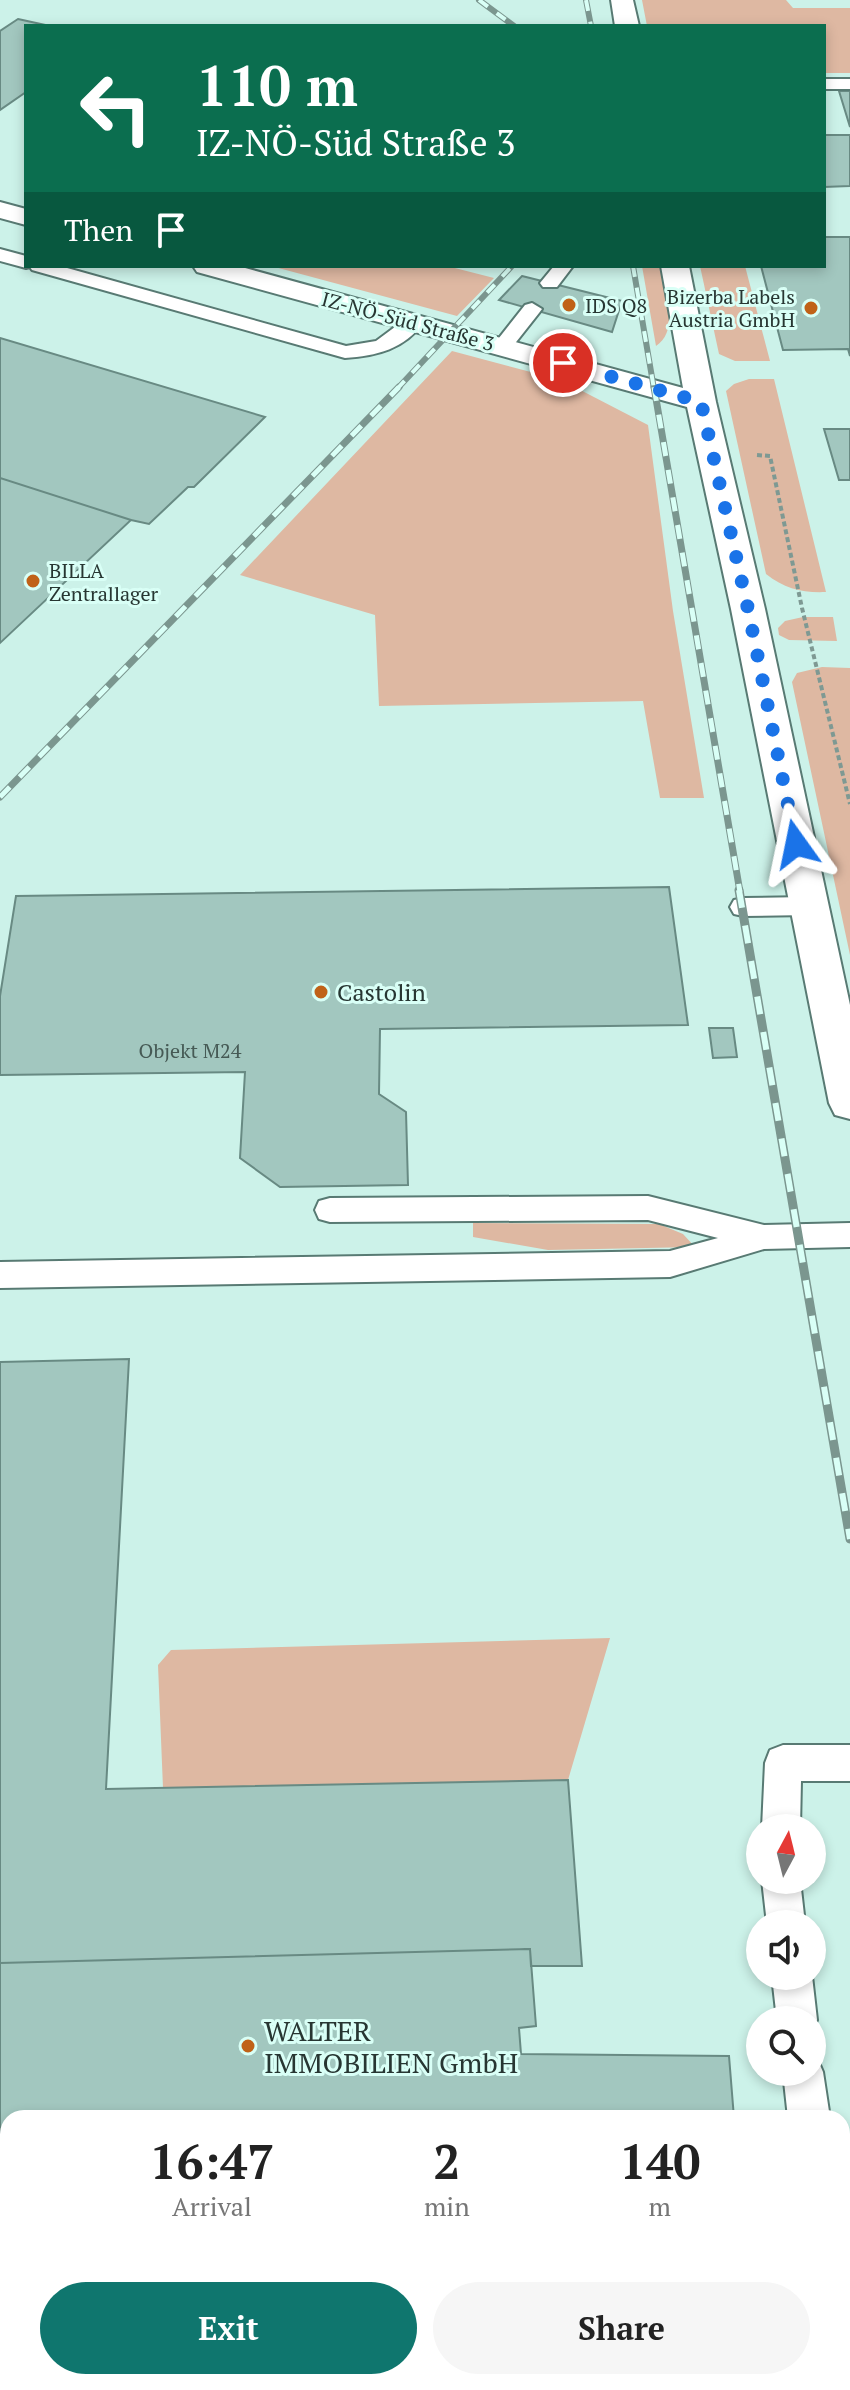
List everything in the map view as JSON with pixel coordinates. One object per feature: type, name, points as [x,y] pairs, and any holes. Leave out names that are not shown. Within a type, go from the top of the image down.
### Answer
[{"type":"street","points":[[622,0],[627,24]]},
{"type":"street","points":[[0,210],[24,216]]},
{"type":"street","name":"IZ-NÖ-Süd Straße 3","points":[[214,268],[701,402]]},
{"type":"street","points":[[675,268],[850,1103]]},
{"type":"lane","points":[[826,84],[850,84]]},
{"type":"lane","points":[[0,255],[24,261]]},
{"type":"lane","points":[[46,268],[345,352],[376,350],[398,339],[414,322]]},
{"type":"lane","points":[[550,283],[562,268]]},
{"type":"lane","points":[[502,347],[532,309]]},
{"type":"lane","points":[[743,907],[809,906]]},
{"type":"lane","points":[[330,1210],[648,1208],[764,1237]]},
{"type":"lane","points":[[0,1275],[670,1264],[764,1237],[850,1235]]},
{"type":"lane","points":[[781,1814],[783,1763],[850,1763]]},
{"type":"lane","points":[[805,2086],[808,2110]]},
{"type":"path","points":[[713,451],[770,456],[802,608],[850,804]]},
{"type":"shaded area","points":[[642,0],[786,0],[793,8],[850,8],[850,73],[826,73],[826,24],[647,24]]},
{"type":"shaded area","points":[[278,268],[455,268],[494,278],[457,316]]},
{"type":"shaded area","points":[[642,268],[660,268],[669,309],[668,330],[656,346]]},
{"type":"shaded area","points":[[700,268],[746,268],[770,361],[735,361],[719,354]]},
{"type":"shaded area","points":[[452,351],[561,380],[648,425],[673,611],[704,798],[660,798],[643,701],[379,706],[375,615],[240,575]]},
{"type":"shaded area","points":[[749,379],[774,379],[826,592],[794,589],[766,574],[726,391],[734,384]]},
{"type":"shaded area","points":[[803,617],[833,617],[837,641],[789,640],[779,635],[778,628],[785,621]]},
{"type":"shaded area","points":[[822,667],[850,668],[850,955],[792,682],[797,673]]},
{"type":"shaded area","points":[[473,1223],[659,1224],[683,1234],[695,1247],[548,1250],[473,1237]]},
{"type":"shaded area","points":[[610,1638],[568,1780],[163,1788],[158,1665],[171,1650]]},
{"type":"building","points":[[18,19],[41,24],[24,24],[24,93],[0,110],[0,31]]},
{"type":"building","points":[[839,91],[850,91],[850,127]]},
{"type":"building","points":[[826,135],[850,135],[850,186],[826,187]]},
{"type":"building","name":"Bizerba Labels Austria GmbH","points":[[826,237],[850,237],[850,356],[848,349],[783,350],[762,268],[826,268]]},
{"type":"building","name":"IDS Q8","points":[[522,276],[622,301],[612,332],[499,300]]},
{"type":"building","points":[[0,338],[265,417],[194,487],[188,487],[149,524],[131,520],[0,478]]},
{"type":"building","points":[[824,429],[850,429],[850,480],[839,480]]},
{"type":"building","name":"BILLA Zentrallager","points":[[0,478],[131,520],[0,643]]},
{"type":"building","points":[[669,887],[688,1025],[380,1029],[379,1094],[406,1112],[408,1185],[280,1187],[240,1158],[245,1072],[0,1075],[0,996],[16,896]]},
{"type":"building","points":[[709,1028],[733,1028],[737,1057],[713,1058]]},
{"type":"building","points":[[129,1359],[106,1789],[568,1780],[582,1966],[531,1966],[530,1949],[0,1963],[0,1362]]},
{"type":"building","points":[[530,1949],[536,2026],[519,2028],[521,2054],[729,2056],[733,2110],[0,2110],[0,1963]]},
{"type":"railway","points":[[479,0],[511,24]]},
{"type":"railway","points":[[586,0],[591,24]]},
{"type":"railway","points":[[397,389],[510,268]]},
{"type":"railway","points":[[633,268],[654,389]]},
{"type":"railway","points":[[0,797],[399,387]]},
{"type":"railway","points":[[654,387],[740,892]]},
{"type":"railway","points":[[739,890],[850,1539]]},
{"type":"place","name":"IDS Q8","points":[[569,305]]},
{"type":"place","name":"Bizerba Labels Austria GmbH","points":[[811,308]]},
{"type":"place","name":"BILLA Zentrallager","points":[[33,581]]},
{"type":"place","name":"Castolin","points":[[321,992]]},
{"type":"place","name":"WALTER IMMOBILIEN GmbH","points":[[248,2046]]},
{"type":"route","points":[[563,363],[701,402],[748,609],[796,844]]}]
